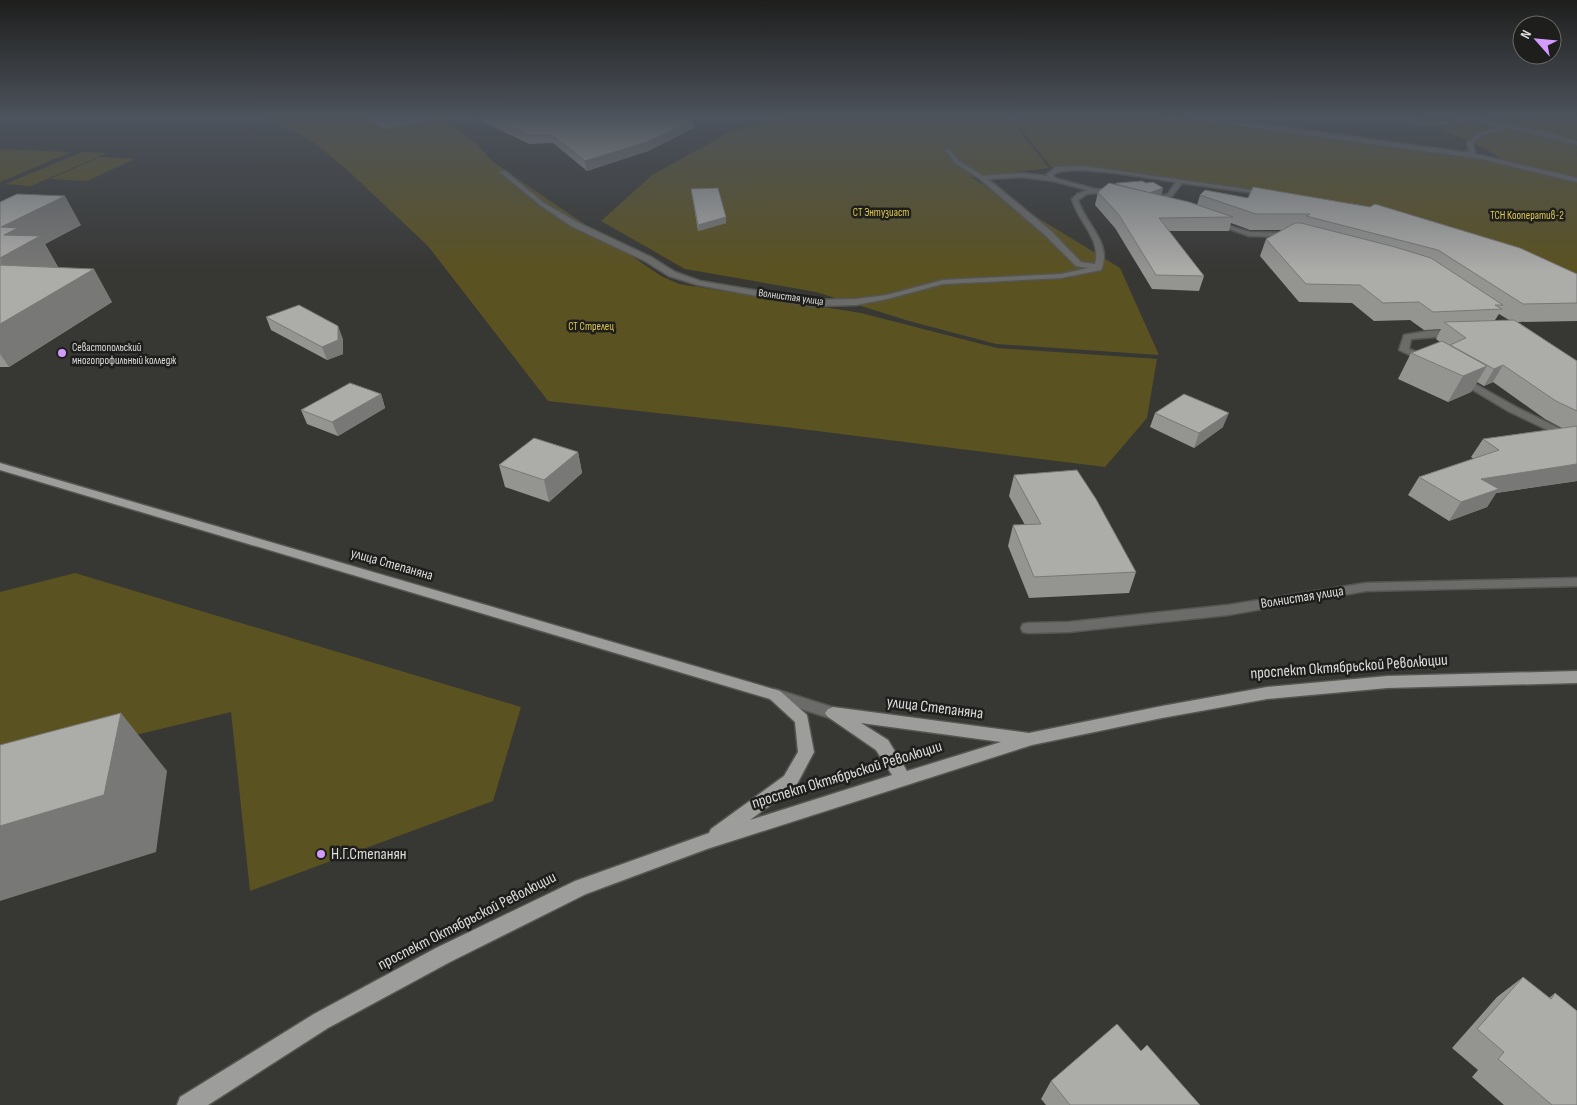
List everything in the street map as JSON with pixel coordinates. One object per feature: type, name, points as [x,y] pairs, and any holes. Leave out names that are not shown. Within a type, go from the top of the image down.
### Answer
[{"type":"main road","name":"улица Степаняна","points":[[0,466],[775,695],[802,720],[806,752],[790,781],[707,841]]},
{"type":"main road","name":"проспект Октябрьской Революции","points":[[188,1105],[321,1021],[443,955],[581,887],[707,841],[903,779],[1032,740],[1267,692],[1387,682],[1577,677]]},
{"type":"main road","name":"улица Степаняна","points":[[833,713],[910,725],[1032,740]]},
{"type":"main road","name":"улица Степаняна","points":[[833,713],[882,745],[903,779]]},
{"type":"street","points":[[966,168],[982,178],[1048,233],[1079,264],[1098,268],[1101,259],[1094,233],[1081,214],[1076,199],[1079,195],[1096,190]]},
{"type":"street","points":[[1053,179],[1049,176],[1056,169],[1083,168],[1279,195]]},
{"type":"street","points":[[1526,168],[1577,180]]},
{"type":"street","name":"Волнистая улица","points":[[503,172],[542,204],[574,224],[648,259],[672,274],[698,283],[812,302],[856,302],[887,297],[943,282],[1061,276],[1098,268]]},
{"type":"street","points":[[982,178],[1022,175],[1053,179],[1075,186],[1122,195]]},
{"type":"street","points":[[1148,202],[1170,195],[1180,181]]},
{"type":"street","points":[[1139,200],[1164,207]]},
{"type":"street","points":[[1206,219],[1249,234],[1272,233],[1304,238]]},
{"type":"street","points":[[1433,363],[1404,350],[1407,338],[1428,334],[1464,333]]},
{"type":"street","points":[[1449,372],[1512,410],[1577,441]]},
{"type":"street","name":"Волнистая улица","points":[[1028,628],[1070,627],[1228,610],[1366,587],[1577,582]]},
{"type":"street","name":"улица Степаняна","points":[[775,695],[833,713]]},
{"type":"green space","points":[[0,168],[34,168],[0,182]]},
{"type":"green space","points":[[45,168],[73,168],[31,186],[5,184]]},
{"type":"green space","points":[[76,168],[116,168],[87,181],[50,179]]},
{"type":"green space","name":"СТ Стрелец","points":[[345,168],[501,168],[661,276],[679,284],[861,313],[997,348],[1157,359],[1147,418],[1105,467],[785,427],[548,401],[428,246]]},
{"type":"green space","name":"СТ Энтузиаст","points":[[665,168],[1049,168],[971,177],[1120,268],[1159,355],[996,344],[909,321],[816,292],[685,269],[601,221],[652,175]]},
{"type":"green space","name":"ТСН Кооператив-2","points":[[1093,168],[1577,168],[1577,280],[1295,196]]},
{"type":"green space","points":[[75,573],[521,707],[493,801],[250,891],[231,712],[73,750],[0,745],[0,592]]},
{"type":"building","points":[[1142,181],[1146,183],[1153,182],[1163,188],[1149,193],[1115,184],[1117,183]]},
{"type":"building","points":[[1109,183],[1189,202],[1233,217],[1159,218],[1204,276],[1156,275],[1119,215],[1098,192]]},
{"type":"building","points":[[1253,187],[1370,207],[1375,204],[1520,248],[1577,274],[1577,303],[1523,304],[1438,250],[1306,216],[1310,214],[1256,214],[1200,195],[1205,190],[1248,198]]},
{"type":"building","points":[[718,188],[726,217],[698,225],[691,189]]},
{"type":"building","points":[[17,194],[65,196],[1,227],[18,228],[4,235],[40,236],[0,258],[0,202]]},
{"type":"building","points":[[1295,223],[1395,247],[1431,258],[1503,305],[1495,305],[1502,309],[1433,312],[1419,302],[1383,303],[1360,285],[1306,284],[1266,239]]},
{"type":"building","points":[[0,265],[94,269],[0,324]]},
{"type":"building","points":[[299,305],[338,326],[338,340],[322,347],[266,317]]},
{"type":"building","points":[[1514,320],[1577,361],[1577,411],[1556,401],[1503,365],[1494,369],[1450,345],[1466,338],[1444,322]]},
{"type":"building","points":[[1442,341],[1487,366],[1463,376],[1411,353]]},
{"type":"building","points":[[350,383],[381,394],[332,422],[301,410]]},
{"type":"building","points":[[1184,394],[1229,413],[1199,433],[1155,413]]},
{"type":"building","points":[[1577,426],[1577,464],[1481,479],[1499,489],[1461,502],[1419,477],[1499,450],[1483,439]]},
{"type":"building","points":[[534,438],[578,452],[544,480],[499,465]]},
{"type":"building","points":[[1077,470],[1096,499],[1136,572],[1034,577],[1013,525],[1041,524],[1014,475]]},
{"type":"building","points":[[121,713],[104,795],[0,826],[0,745]]},
{"type":"building","points":[[1523,977],[1551,999],[1555,993],[1577,1011],[1577,1105],[1552,1105],[1498,1059],[1504,1052],[1477,1029]]},
{"type":"building","points":[[1117,1024],[1141,1051],[1147,1045],[1200,1105],[1070,1105],[1051,1081]]},
{"type":"place","name":"Севастопольский многопрофильный колледж","points":[[62,353]]},
{"type":"place","name":"Н.Г.Степанян","points":[[321,854]]}]
